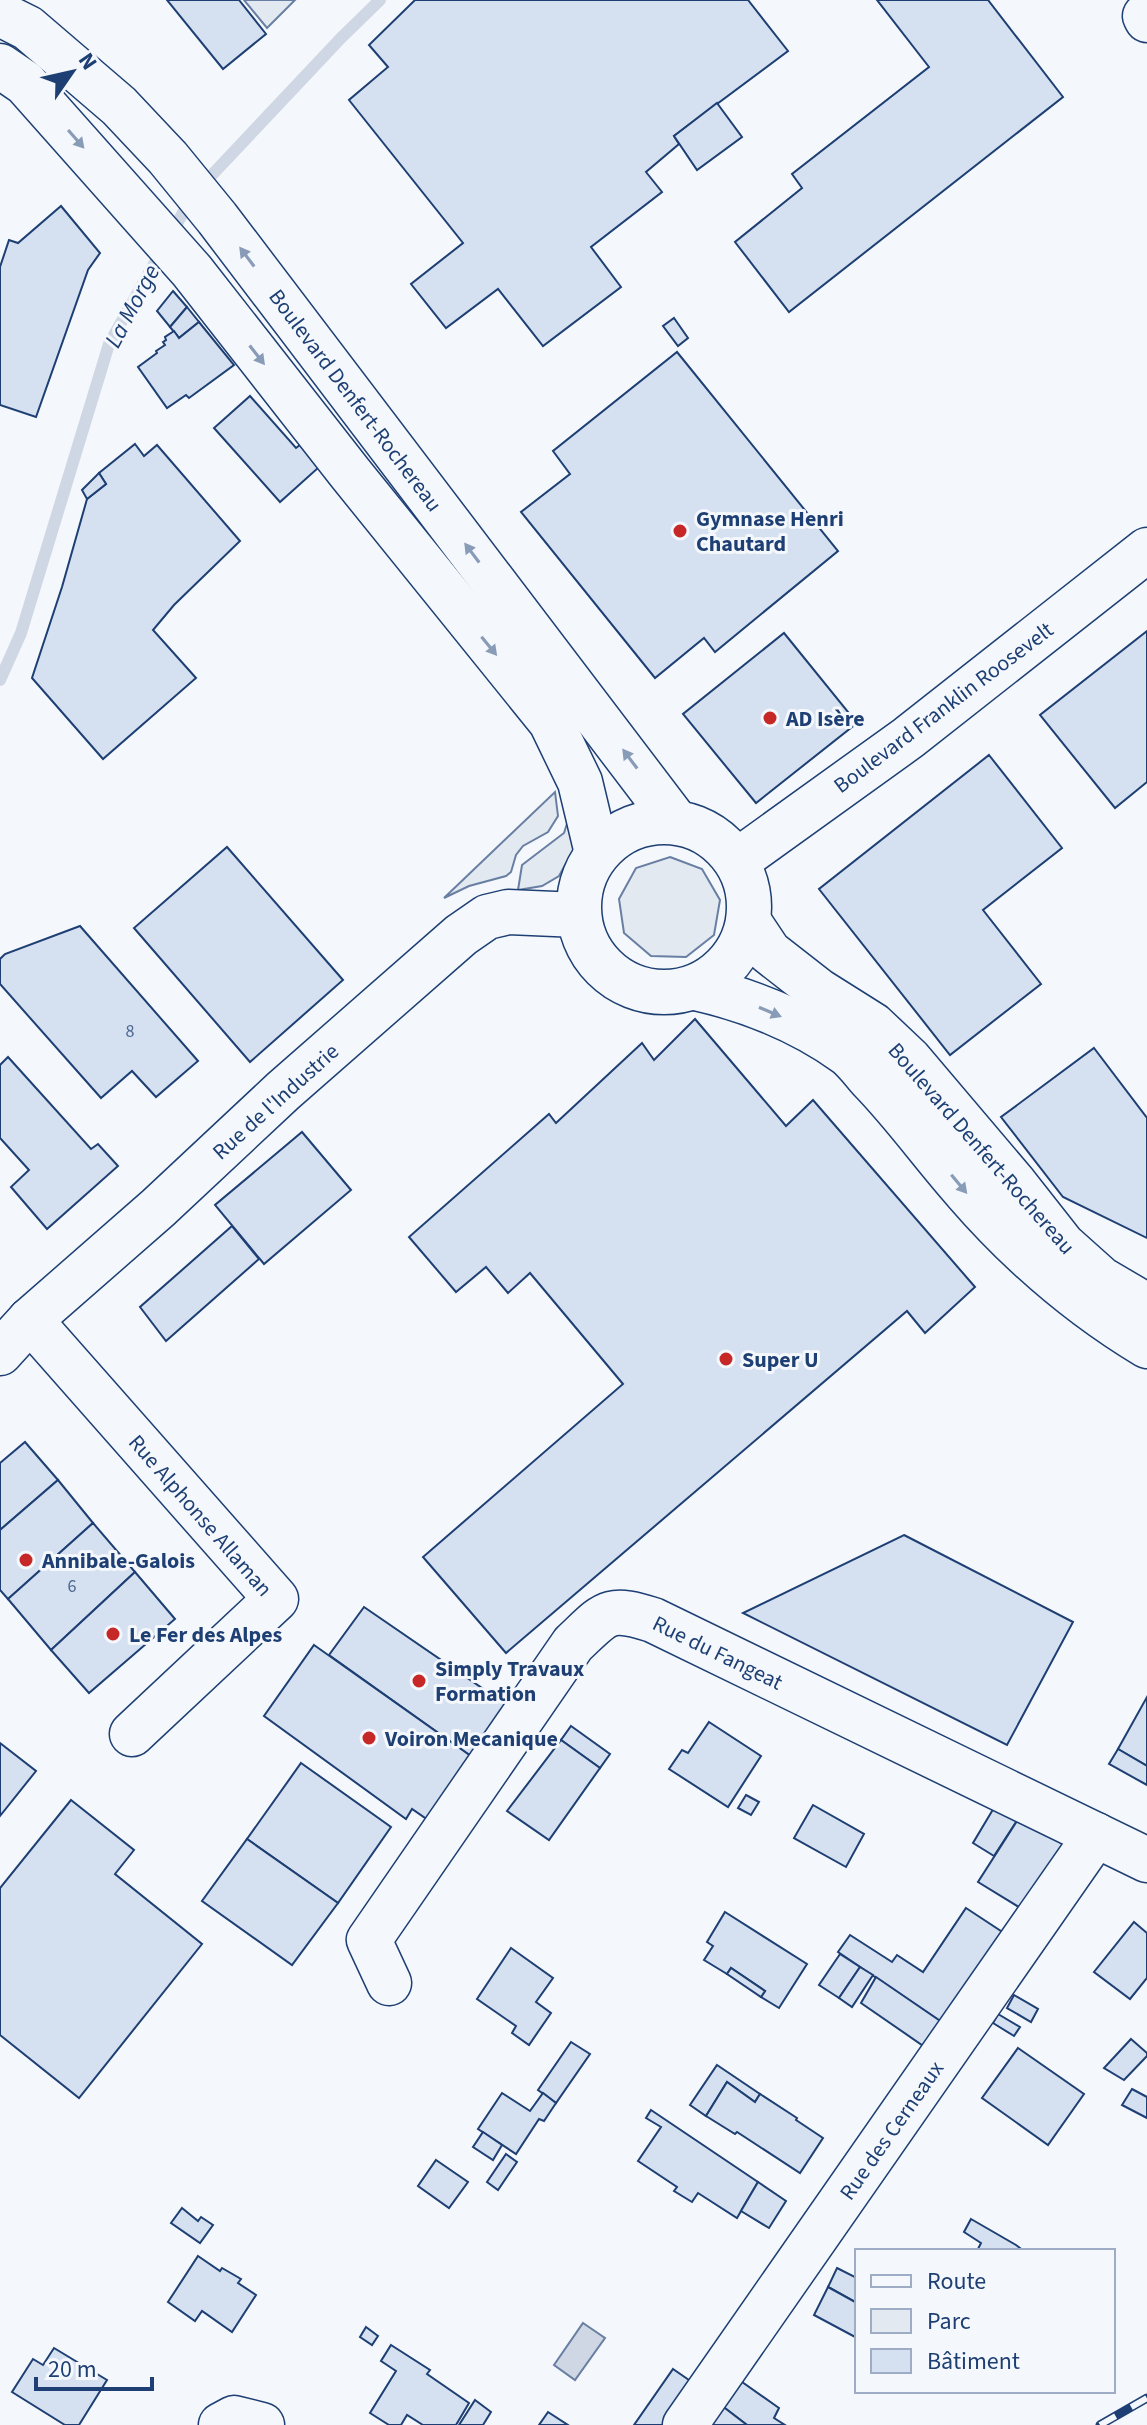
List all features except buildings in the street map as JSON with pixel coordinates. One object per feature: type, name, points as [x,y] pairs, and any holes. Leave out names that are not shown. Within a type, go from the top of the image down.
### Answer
[{"type":"main road","name":"Boulevard Denfert-Rochereau","points":[[0,14],[28,28],[119,106],[168,158],[217,218],[676,822]]},
{"type":"main road","name":"Boulevard Denfert-Rochereau","points":[[0,66],[25,83],[192,271],[551,722],[580,782],[597,853]]},
{"type":"main road","name":"Boulevard Franklin Roosevelt","points":[[737,861],[908,738],[1147,550]]},
{"type":"main road","name":"Boulevard Denfert-Rochereau","points":[[696,988],[721,972],[739,950],[749,922],[749,890],[737,861],[712,835],[676,822],[647,822],[619,833],[597,853],[582,882],[578,915],[590,953],[619,981],[657,993],[696,988],[734,997],[800,1025],[848,1055],[888,1097],[967,1193],[1030,1258],[1083,1304],[1147,1346]]},
{"type":"main road","name":"Rue de l'Industrie","points":[[0,1353],[30,1320],[461,935],[487,917],[508,912],[578,915]]},
{"type":"main road","name":"Boulevard Denfert-Rochereau","points":[[749,922],[769,952],[819,991],[873,1025],[909,1059],[1063,1245],[1101,1279],[1147,1306]]},
{"type":"main road","name":"Rue Alphonse Allaman","points":[[30,1320],[276,1599],[132,1734]]},
{"type":"main road","name":"Rue du Fangeat","points":[[389,1983],[369,1940],[573,1644],[604,1615],[627,1612],[653,1620],[1147,1860]]},
{"type":"main road","name":"Rue des Cerneaux","points":[[685,2425],[1096,1835]]},
{"type":"main road","points":[[221,2425],[234,2418],[262,2425]]},
{"type":"green space","points":[[244,0],[295,0],[267,28]]},
{"type":"green space","points":[[555,792],[558,816],[548,832],[523,846],[516,855],[511,872],[444,898]]},
{"type":"green space","points":[[573,805],[575,847],[559,876],[542,886],[518,890],[522,865],[564,833]]},
{"type":"green space","points":[[670,857],[702,869],[720,900],[714,935],[686,957],[651,956],[624,933],[619,899],[636,868]]},
{"type":"shaded area","points":[[583,2323],[605,2338],[575,2380],[554,2365]]},
{"type":"waterway","name":"La Morge","points":[[0,680],[21,633],[109,344],[193,195],[380,0]]},
{"type":"railway","points":[[1100,2425],[1147,2398]]},
{"type":"place","name":"Gymnase Henri Chautard","points":[[680,531]]},
{"type":"place","name":"AD Isère","points":[[770,718]]},
{"type":"place","name":"Super U","points":[[726,1359]]},
{"type":"place","name":"Annibale-Galois","points":[[26,1560]]},
{"type":"place","name":"Le Fer des Alpes","points":[[113,1634]]},
{"type":"place","name":"Simply Travaux Formation","points":[[419,1681]]},
{"type":"place","name":"Voiron Mecanique","points":[[369,1738]]}]
